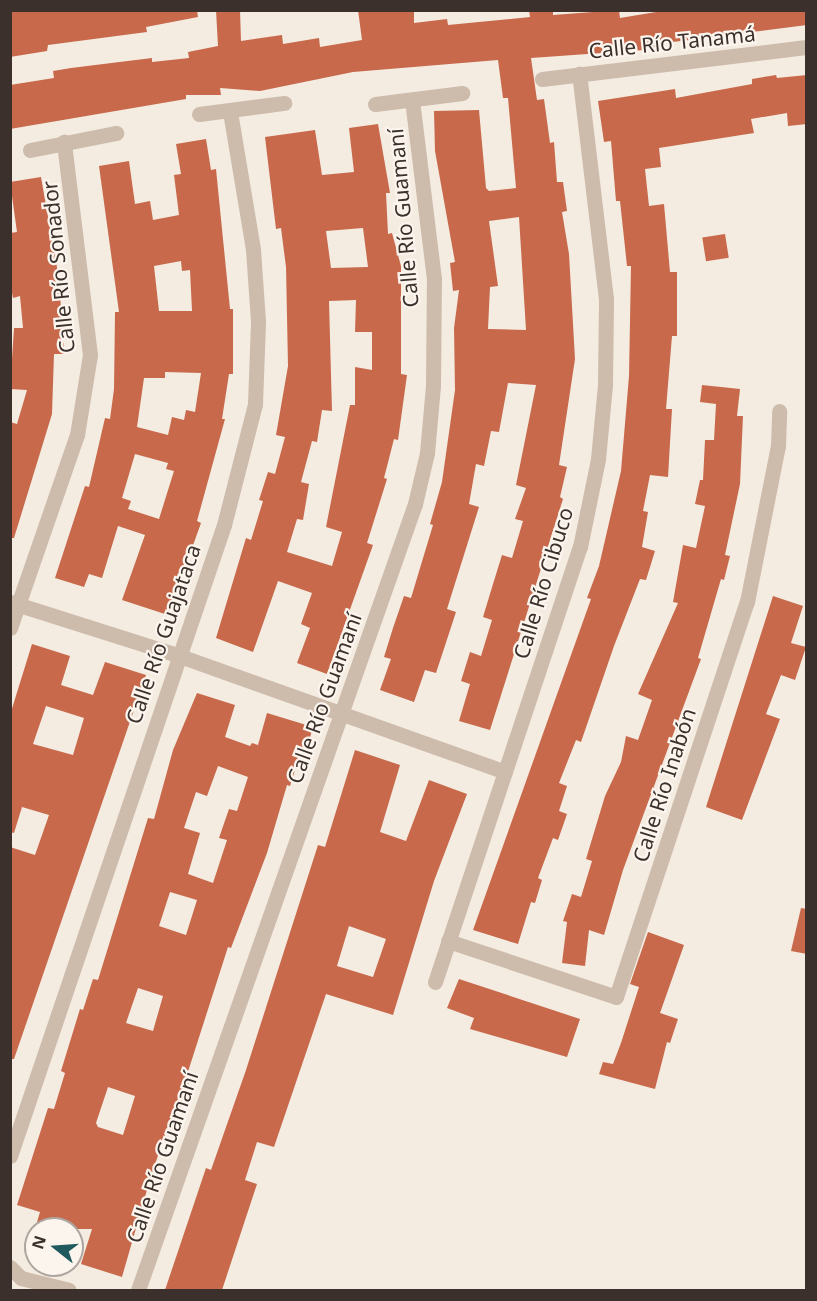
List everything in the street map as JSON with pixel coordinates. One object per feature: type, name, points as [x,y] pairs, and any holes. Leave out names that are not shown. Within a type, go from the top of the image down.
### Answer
[{"type":"street","name":"Calle Río Tanamá","points":[[542,79],[807,47]]},
{"type":"street","name":"Calle Río Cibuco","points":[[435,982],[580,548],[598,459],[605,385],[606,299],[579,74]]},
{"type":"street","points":[[375,104],[462,93]]},
{"type":"street","name":"Calle Río Guamaní","points":[[138,1290],[340,712],[404,540],[427,453],[433,386],[434,279],[412,101]]},
{"type":"street","points":[[199,114],[284,104]]},
{"type":"street","name":"Calle Río Guajataca","points":[[10,1156],[177,655],[226,516],[255,404],[258,321],[253,249],[230,111]]},
{"type":"street","points":[[30,150],[117,133]]},
{"type":"street","name":"Calle Río Sonador","points":[[10,628],[14,603],[77,435],[90,356],[64,142]]},
{"type":"street","name":"Calle Río Inabón","points":[[448,941],[616,997],[747,602],[778,446],[779,411]]},
{"type":"street","points":[[14,603],[177,655],[505,772]]},
{"type":"street","points":[[10,1267],[21,1278],[69,1290]]},
{"type":"building","points":[[10,10],[197,10],[198,17],[146,27],[147,32],[48,45],[47,51],[10,57]]},
{"type":"building","points":[[216,10],[240,10],[241,41],[282,35],[283,44],[319,38],[320,47],[362,40],[358,10],[414,10],[414,23],[447,19],[448,25],[530,17],[529,10],[553,10],[553,15],[619,10],[620,18],[668,10],[807,10],[807,25],[657,44],[658,49],[531,58],[537,100],[544,99],[550,143],[554,142],[557,182],[563,182],[567,211],[562,212],[569,254],[575,359],[559,465],[567,467],[560,497],[563,499],[490,730],[459,721],[470,684],[461,681],[470,652],[481,656],[492,620],[483,617],[502,555],[512,558],[523,521],[515,519],[526,488],[516,485],[536,385],[508,383],[499,432],[491,431],[484,466],[476,464],[469,504],[479,507],[447,609],[456,612],[436,673],[425,670],[414,702],[380,690],[391,659],[384,657],[393,628],[404,596],[411,598],[433,525],[430,524],[442,482],[455,390],[454,328],[459,290],[453,291],[450,263],[455,262],[435,151],[434,111],[479,110],[486,188],[489,191],[516,188],[508,98],[503,98],[498,60],[353,72],[260,91],[220,88],[221,95],[186,95],[186,99],[10,129],[10,85],[54,78],[53,71],[71,68],[152,58],[152,62],[189,58],[188,52],[218,46]],"holes":[[[519,217],[526,330],[488,329],[490,287],[498,286],[489,221]]]},
{"type":"building","points":[[776,75],[777,78],[807,75],[807,124],[788,126],[787,113],[751,119],[754,133],[659,148],[661,167],[645,169],[649,206],[664,204],[670,272],[677,272],[677,336],[672,336],[666,409],[672,409],[668,477],[650,475],[643,511],[648,512],[642,547],[655,551],[646,580],[640,579],[614,646],[581,742],[576,740],[559,783],[567,786],[559,811],[567,814],[558,840],[553,838],[538,878],[542,880],[535,903],[531,902],[518,944],[473,930],[591,599],[587,598],[599,566],[621,471],[629,376],[631,266],[627,266],[620,201],[616,201],[611,141],[604,142],[598,101],[675,89],[676,98],[752,84],[752,79]]},
{"type":"building","points":[[378,124],[390,193],[386,193],[388,234],[392,233],[401,266],[401,374],[407,375],[398,440],[394,439],[384,478],[387,479],[367,543],[373,545],[327,674],[297,663],[310,628],[301,624],[312,593],[278,581],[253,652],[216,638],[246,538],[251,540],[263,501],[259,500],[268,472],[275,474],[285,437],[276,435],[288,366],[286,267],[281,228],[276,229],[265,137],[315,130],[322,175],[354,172],[349,128]],"holes":[[[363,228],[368,267],[331,268],[326,231]],[[356,300],[355,332],[372,332],[372,370],[355,367],[355,405],[350,405],[326,527],[342,532],[332,566],[287,552],[297,519],[303,520],[309,484],[301,482],[312,441],[317,442],[322,410],[332,411],[329,301]]]},
{"type":"building","points":[[206,139],[211,170],[216,169],[230,309],[233,309],[233,374],[229,374],[222,419],[225,419],[197,521],[201,523],[168,615],[122,600],[145,535],[118,526],[102,578],[89,574],[84,587],[55,578],[85,486],[89,487],[105,418],[110,419],[114,389],[115,312],[119,312],[99,166],[129,161],[135,204],[150,201],[153,220],[179,215],[174,175],[181,174],[176,144]],"holes":[[[181,261],[182,271],[190,270],[192,311],[159,311],[154,266]],[[165,372],[201,373],[195,412],[186,410],[184,420],[172,417],[168,435],[137,427],[144,378],[165,378]],[[135,454],[168,463],[166,469],[174,471],[159,519],[128,509],[131,501],[122,498]]]},
{"type":"building","points":[[41,177],[59,279],[64,354],[54,354],[52,414],[14,538],[10,538],[10,422],[17,424],[27,390],[10,389],[14,328],[23,328],[20,296],[13,298],[10,282],[10,233],[17,232],[10,182]]},
{"type":"building","points":[[725,234],[729,258],[706,261],[702,238]]},
{"type":"building","points":[[702,385],[740,389],[737,416],[743,416],[740,484],[725,555],[730,556],[698,658],[701,659],[623,870],[604,935],[589,930],[585,966],[562,963],[567,922],[563,921],[572,894],[581,897],[592,861],[586,859],[605,796],[621,762],[626,736],[638,740],[652,700],[638,694],[678,603],[673,602],[683,545],[696,548],[705,506],[695,504],[700,480],[703,480],[705,440],[714,440],[716,404],[700,402]]},
{"type":"building","points":[[773,596],[803,606],[791,643],[806,647],[795,680],[781,675],[766,714],[780,719],[742,820],[706,807]]},
{"type":"building","points":[[32,644],[70,656],[61,685],[93,695],[105,662],[146,675],[14,1059],[10,1059],[10,847],[35,855],[49,815],[22,807],[14,833],[10,832],[10,715]],"holes":[[[46,706],[84,718],[73,755],[33,744]]]},
{"type":"building","points":[[197,693],[235,705],[225,737],[250,746],[252,743],[258,745],[267,713],[313,727],[305,755],[300,754],[290,786],[287,785],[267,853],[231,948],[228,947],[185,1081],[189,1082],[179,1111],[174,1109],[151,1176],[122,1277],[84,1265],[84,1254],[92,1229],[84,1229],[84,1217],[39,1217],[40,1212],[17,1205],[48,1108],[54,1109],[65,1073],[61,1071],[80,1009],[83,1010],[93,979],[98,980],[148,818],[154,819],[173,750]],"holes":[[[218,766],[248,777],[237,811],[229,809],[219,838],[227,840],[213,883],[188,874],[200,833],[184,828],[196,792],[207,796]],[[170,892],[197,900],[186,935],[159,926]],[[138,988],[163,996],[153,1031],[126,1023]],[[108,1087],[135,1096],[123,1135],[98,1127],[96,1123]]]},
{"type":"building","points":[[355,750],[400,765],[380,832],[406,841],[429,780],[467,794],[434,881],[393,1015],[326,994],[274,1147],[257,1142],[245,1180],[257,1184],[222,1290],[165,1290],[206,1168],[211,1170],[246,1070],[318,845],[325,847]],"holes":[[[349,926],[386,939],[373,977],[337,966]]]},
{"type":"building","points":[[801,908],[807,909],[807,954],[791,951]]},
{"type":"building","points":[[648,932],[684,945],[660,1013],[678,1019],[670,1043],[667,1042],[655,1089],[599,1074],[603,1062],[613,1064],[621,1043],[639,987],[630,984]]},
{"type":"building","points":[[459,979],[580,1019],[567,1057],[470,1029],[474,1018],[447,1008]]}]
